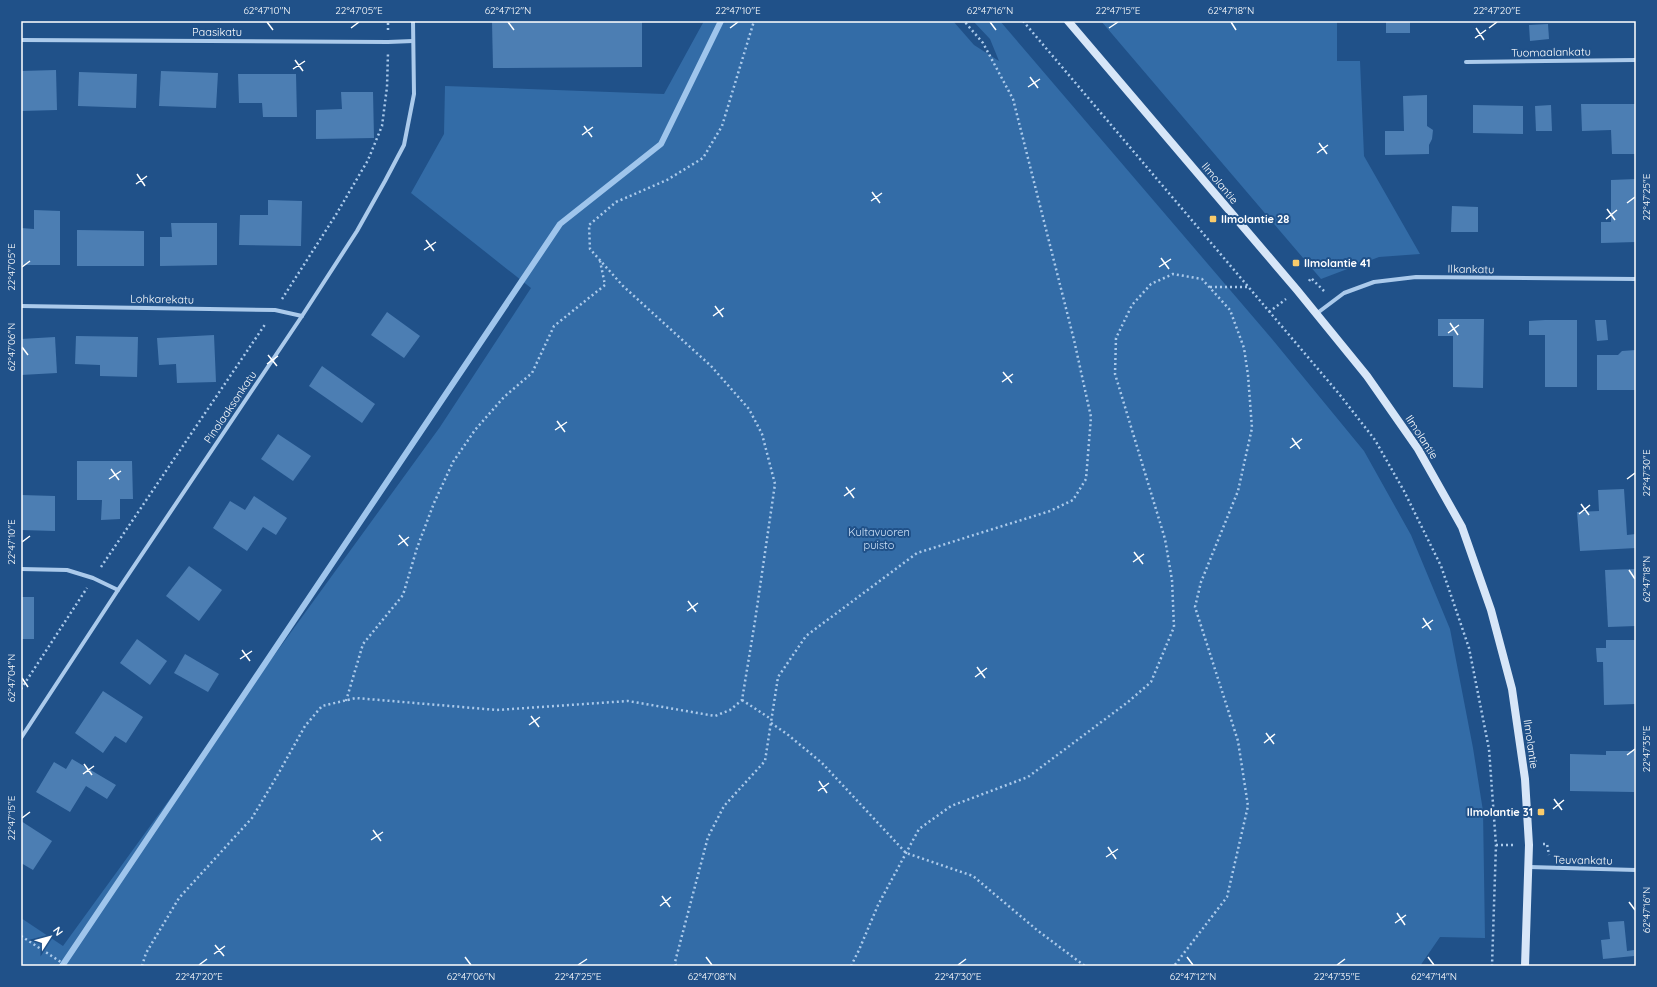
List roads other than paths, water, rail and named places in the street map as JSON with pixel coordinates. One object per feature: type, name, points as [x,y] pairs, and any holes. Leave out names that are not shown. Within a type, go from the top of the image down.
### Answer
[{"type":"street","name":"Pinolaaksonkatu","points":[[21,738],[118,590],[302,316],[357,231],[385,181],[404,145],[414,94],[413,21]]},
{"type":"street","name":"Ilmolantie","points":[[1068,21],[1367,376],[1418,449],[1462,527],[1491,610],[1512,689],[1525,779],[1529,868],[1525,966]]},
{"type":"street","name":"Paasikatu","points":[[21,40],[413,41]]},
{"type":"street","name":"Tuomaalankatu","points":[[1466,62],[1636,60]]},
{"type":"street","name":"Ilkankatu","points":[[1316,314],[1344,293],[1374,282],[1416,277],[1636,279]]},
{"type":"street","name":"Lohkarekatu","points":[[21,306],[275,310],[302,316]]},
{"type":"street","points":[[21,569],[67,570],[94,578],[118,590]]},
{"type":"street","name":"Teuvankatu","points":[[1529,868],[1636,870]]},
{"type":"waterway","points":[[62,966],[560,224],[661,144],[721,21]]},
{"type":"place","name":"Ilmolantie 28","points":[[1213,219]]},
{"type":"place","name":"Ilmolantie 41","points":[[1296,263]]},
{"type":"place","name":"Ilmolantie 31","points":[[1541,812]]},
{"type":"park label","name":"Kultavuoren puisto","points":[[879,538]]}]
